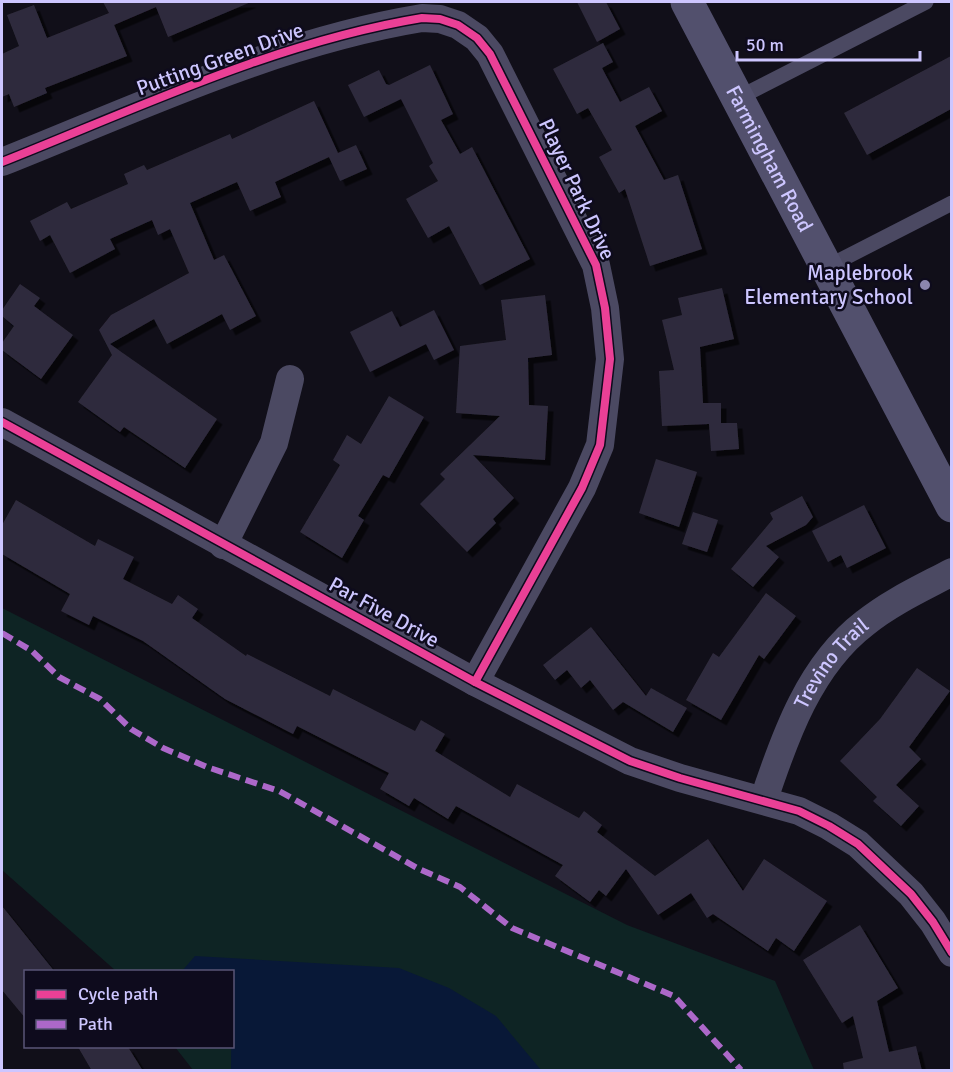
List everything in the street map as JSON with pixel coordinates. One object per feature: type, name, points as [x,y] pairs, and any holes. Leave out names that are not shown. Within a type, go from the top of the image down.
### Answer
[{"type":"street","name":"Farmingham Road","points":[[687,2],[951,506]]},
{"type":"street","name":"Putting Green Drive","points":[[2,162],[240,67],[296,48],[422,18],[440,19],[458,25]]},
{"type":"street","name":"Player Park Drive","points":[[458,25],[477,38],[490,54],[596,265],[605,308],[610,359],[600,445],[582,488],[475,682]]},
{"type":"street","points":[[223,544],[274,443],[290,379]]},
{"type":"street","name":"Par Five Drive","points":[[2,423],[475,682],[630,761],[680,778],[764,799],[799,811],[858,844],[911,894],[933,922],[951,953]]},
{"type":"street","name":"Trevino Trail","points":[[764,799],[781,751],[811,687],[845,640],[864,623],[900,599],[951,572]]},
{"type":"lane","points":[[738,98],[926,2]]},
{"type":"lane","points":[[825,268],[951,203]]},
{"type":"green space","points":[[2,608],[627,925],[775,981],[814,1070],[193,1070],[176,1048],[234,1048],[234,970],[115,970],[2,870]]},
{"type":"water","points":[[195,956],[399,968],[449,988],[496,1016],[541,1070],[231,1070],[231,1048],[234,1048],[234,970],[183,970]]},
{"type":"building","points":[[103,2],[251,2],[168,37],[156,7],[114,25],[127,56],[45,88],[47,93],[14,107],[9,94],[2,97],[2,54],[19,46],[7,15],[34,5],[47,38],[109,13]]},
{"type":"building","points":[[577,2],[606,2],[620,29],[597,42]]},
{"type":"building","points":[[603,43],[613,62],[602,68],[620,102],[649,87],[662,111],[635,126],[664,180],[678,175],[702,249],[650,266],[625,189],[619,193],[599,157],[612,150],[588,108],[577,114],[553,69]]},
{"type":"building","points":[[951,56],[951,109],[867,155],[844,113]]},
{"type":"building","points":[[430,65],[453,114],[441,120],[460,154],[472,147],[530,259],[480,285],[449,226],[428,238],[406,199],[438,181],[429,166],[433,163],[401,99],[364,117],[348,85],[379,70],[386,84],[389,85]]},
{"type":"building","points":[[314,101],[338,153],[356,145],[367,169],[340,181],[329,157],[275,182],[281,197],[250,211],[237,182],[190,203],[214,260],[224,255],[256,316],[230,330],[222,314],[167,344],[154,319],[110,344],[217,419],[185,468],[124,427],[120,432],[78,402],[112,355],[99,330],[111,315],[189,273],[170,229],[158,235],[152,220],[110,239],[115,249],[70,273],[50,235],[40,241],[30,221],[67,202],[71,209],[128,184],[124,174],[144,165],[147,170],[230,134],[232,139]]},
{"type":"building","points":[[20,284],[40,298],[34,306],[73,335],[41,379],[2,350],[2,343],[14,326],[2,316],[2,310]]},
{"type":"building","points":[[722,288],[734,339],[700,347],[703,403],[721,403],[721,423],[737,423],[739,449],[711,451],[709,424],[662,426],[659,371],[674,370],[662,320],[682,315],[678,298]]},
{"type":"building","points":[[545,295],[552,355],[528,358],[529,405],[548,406],[545,460],[473,455],[514,498],[493,519],[496,523],[467,552],[420,504],[445,479],[440,474],[500,416],[456,413],[460,346],[506,340],[501,300]]},
{"type":"building","points":[[434,310],[454,350],[434,360],[426,344],[370,372],[350,332],[392,311],[400,327]]},
{"type":"building","points":[[389,396],[424,417],[389,478],[383,475],[358,516],[364,520],[342,558],[300,532],[340,465],[333,460],[347,435],[361,444]]},
{"type":"building","points":[[656,459],[697,472],[679,527],[639,513]]},
{"type":"building","points":[[802,496],[813,517],[806,525],[766,546],[779,557],[753,587],[731,569],[773,519],[770,513]]},
{"type":"building","points":[[16,500],[95,546],[98,539],[134,557],[123,579],[172,604],[178,595],[198,609],[192,618],[246,656],[247,654],[330,696],[333,689],[415,731],[421,720],[445,734],[435,751],[510,797],[517,784],[579,818],[584,811],[602,825],[597,832],[655,876],[708,839],[743,891],[764,859],[827,901],[794,951],[776,938],[768,951],[713,914],[707,918],[691,893],[658,915],[626,869],[606,896],[599,890],[590,902],[555,876],[563,865],[456,806],[448,819],[414,798],[409,806],[380,789],[389,773],[297,726],[293,734],[225,699],[143,641],[93,616],[89,625],[61,611],[70,594],[2,554],[2,525]]},
{"type":"building","points":[[864,505],[886,548],[847,568],[841,555],[828,562],[812,531]]},
{"type":"building","points":[[693,512],[718,520],[707,552],[682,544]]},
{"type":"building","points":[[766,593],[796,616],[764,659],[759,655],[721,720],[686,700],[713,653],[719,657]]},
{"type":"building","points":[[591,627],[646,696],[651,688],[687,708],[673,732],[623,702],[613,710],[590,680],[581,688],[567,670],[555,680],[543,665]]},
{"type":"building","points":[[917,668],[950,691],[909,747],[921,759],[896,785],[919,806],[901,826],[873,801],[877,797],[840,761],[880,719]]},
{"type":"building","points":[[2,906],[53,970],[24,970],[24,1017],[2,990]]},
{"type":"building","points":[[860,925],[898,988],[877,1001],[889,1052],[916,1046],[922,1071],[844,1071],[843,1063],[863,1058],[853,1016],[842,1023],[803,960]]},
{"type":"building","points":[[79,1048],[129,1048],[143,1071],[92,1071]]},
{"type":"marked path","points":[[2,633],[32,651],[59,677],[100,699],[131,729],[163,748],[207,767],[279,791],[419,869],[460,887],[512,928],[674,996],[741,1070]]},
{"type":"cycle path","points":[[2,162],[208,79],[314,43],[422,18],[440,19],[458,25],[477,38],[490,54],[596,265],[605,308],[610,359],[600,445],[582,488],[475,682]]},
{"type":"cycle path","points":[[2,422],[475,682],[630,761],[680,778],[799,811],[829,826],[858,844],[911,894],[933,922],[952,953]]},
{"type":"place","name":"Maplebrook Elementary School","points":[[925,285]]}]
